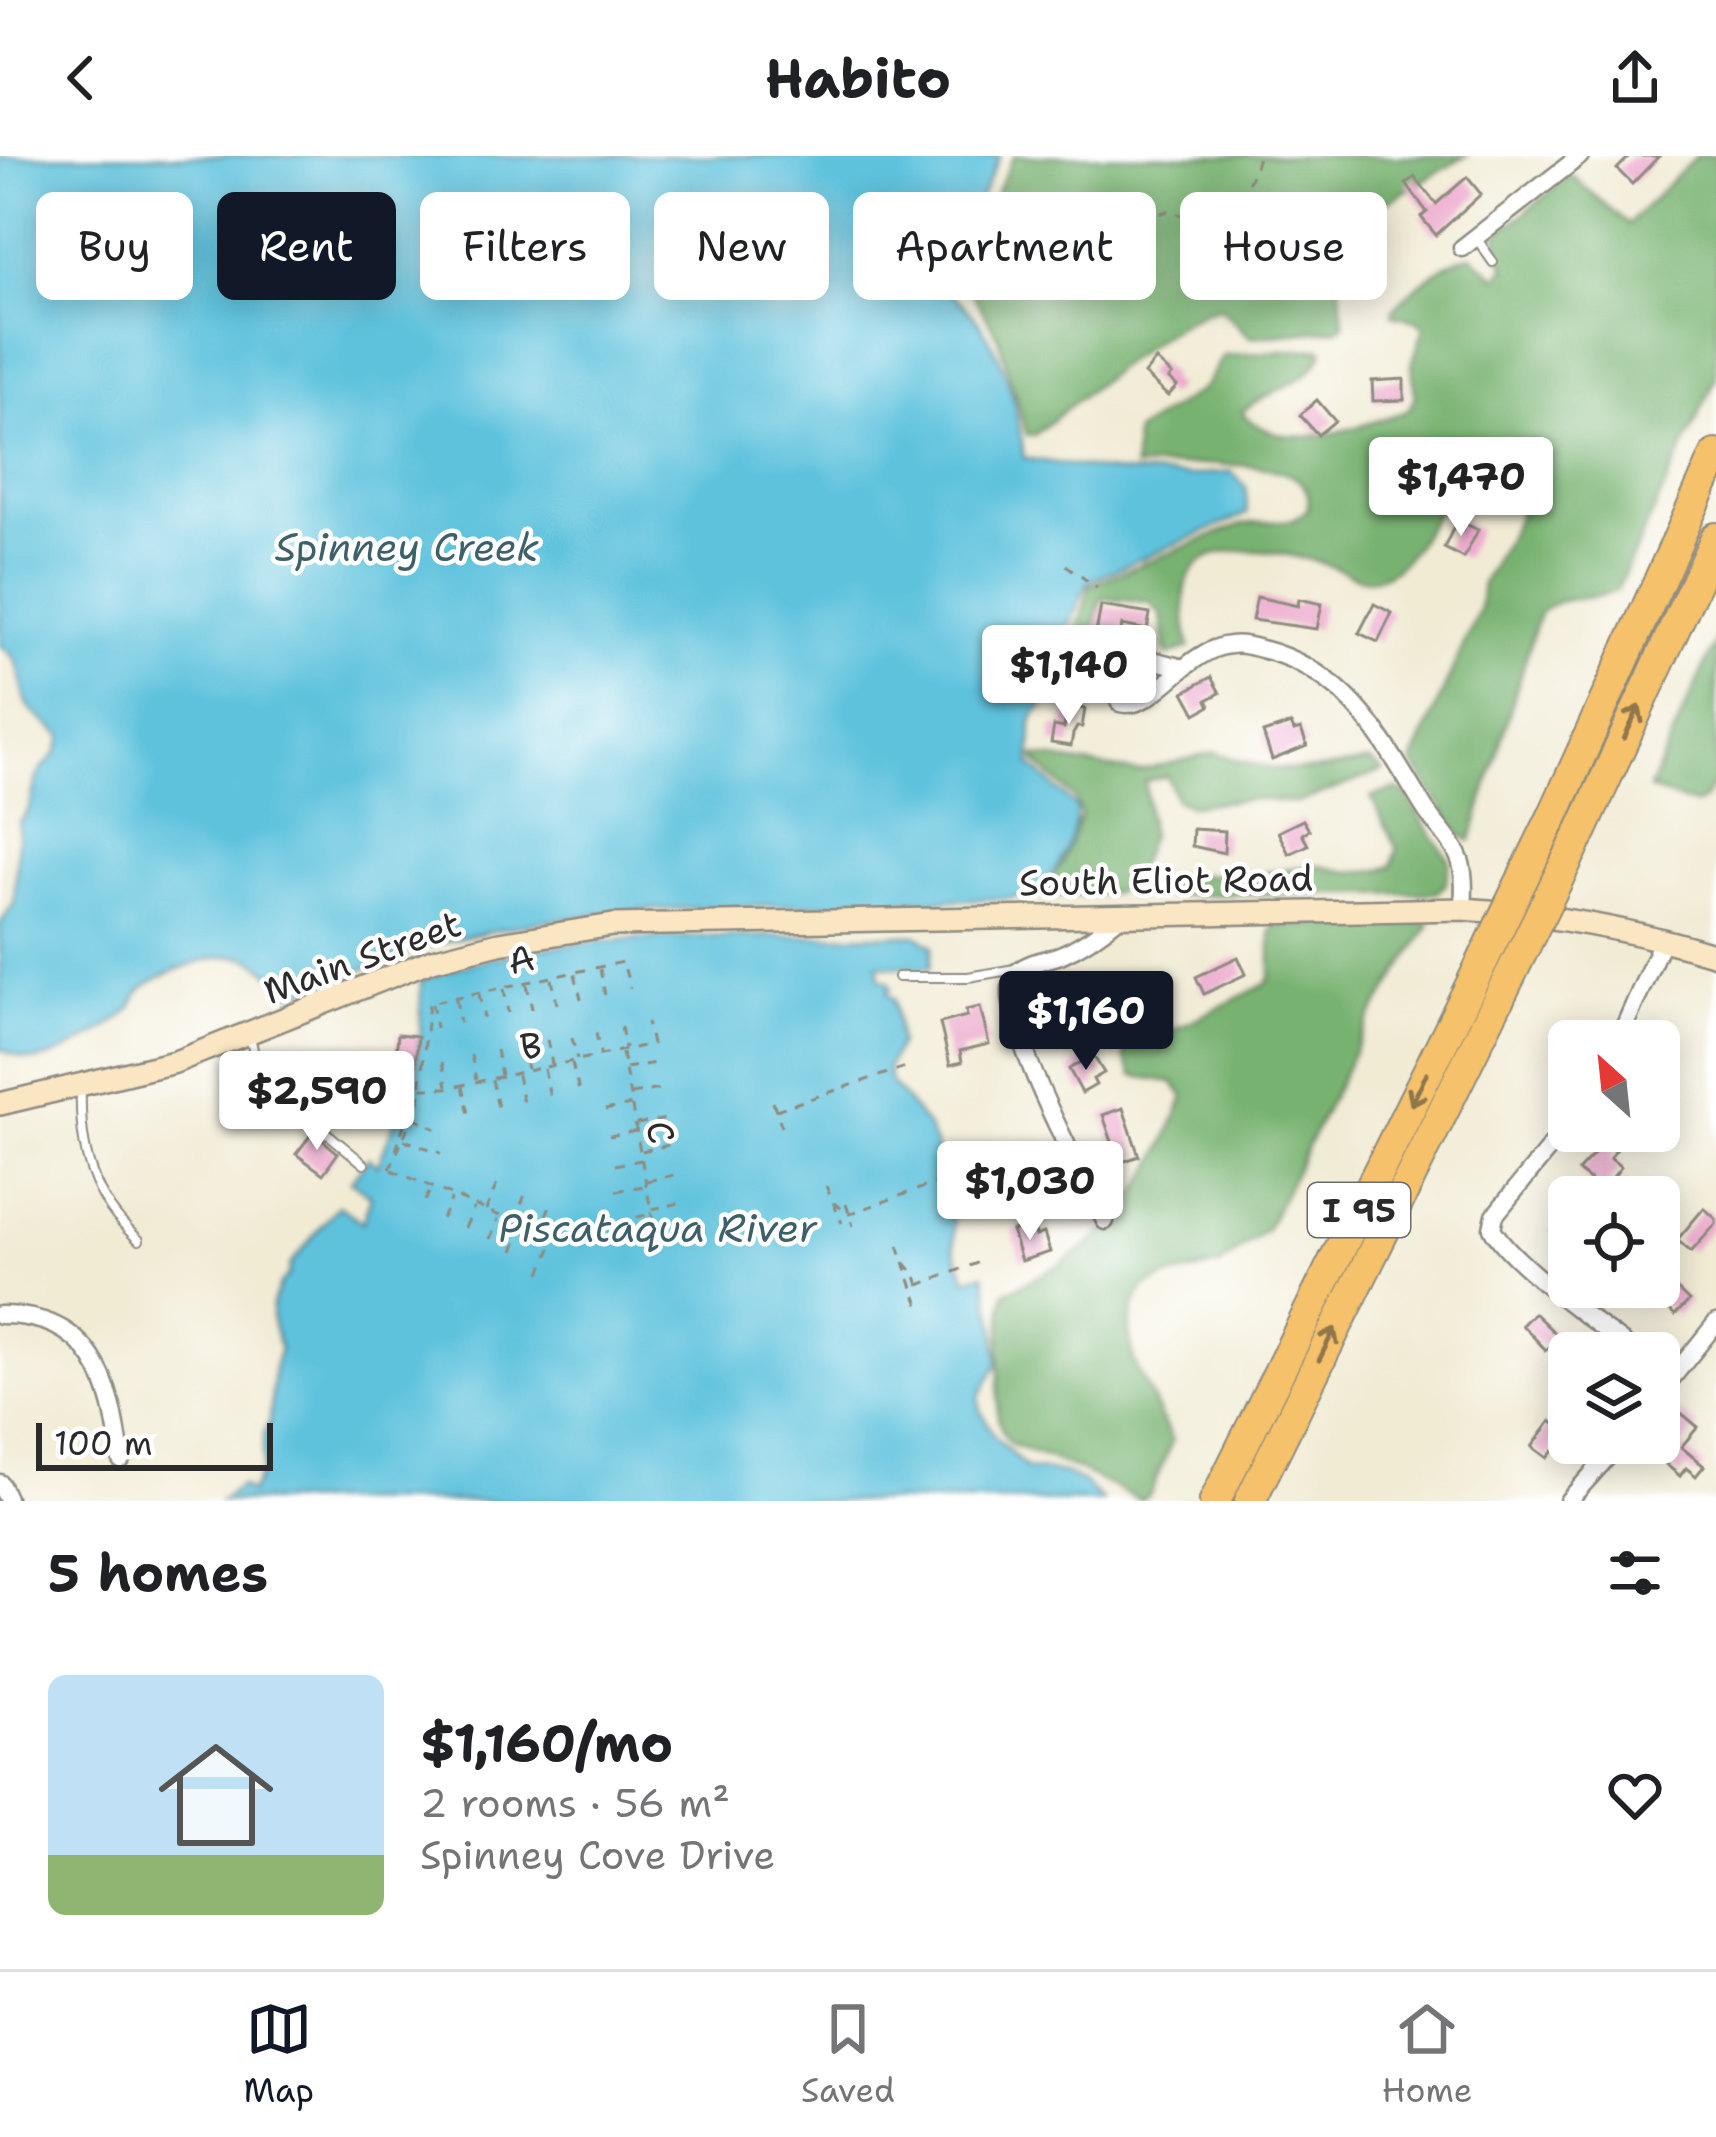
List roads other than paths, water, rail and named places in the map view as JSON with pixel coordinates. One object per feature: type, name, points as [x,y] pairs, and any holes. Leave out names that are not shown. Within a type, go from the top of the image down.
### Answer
[{"type":"highway","name":"I 95","points":[[1215,1501],[1544,835],[1716,454]]},
{"type":"highway","name":"I 95","points":[[1250,1501],[1583,828],[1716,538]]},
{"type":"main road","name":"South Eliot Road","points":[[613,925],[1463,909],[1570,920],[1716,955]]},
{"type":"main road","name":"Main Street","points":[[0,1104],[176,1062],[432,960],[521,939],[613,925]]},
{"type":"street","points":[[1469,243],[1580,156]]},
{"type":"street","points":[[1180,667],[1206,651],[1247,645],[1302,662],[1339,687],[1368,719],[1456,852],[1464,882],[1463,909]]},
{"type":"street","points":[[1101,1213],[1022,1046],[1009,991],[1012,977],[1022,968],[1066,953],[1123,914]]},
{"type":"street","points":[[1627,1020],[1663,939]]},
{"type":"street","points":[[1548,1150],[1495,1215],[1492,1228],[1503,1244],[1610,1332]]},
{"type":"street","points":[[0,1315],[43,1319],[67,1330],[80,1343],[110,1394],[121,1460]]},
{"type":"street","points":[[1680,1363],[1716,1322]]},
{"type":"street","points":[[1568,1501],[1601,1464]]},
{"type":"lane","points":[[1469,243],[1493,262]]},
{"type":"lane","points":[[898,977],[968,977],[1022,968]]},
{"type":"lane","points":[[250,1034],[258,1072],[267,1083],[364,1164]]},
{"type":"lane","points":[[81,1087],[82,1138],[94,1181],[108,1208],[140,1240]]},
{"type":"lane","points":[[1101,1213],[1119,1194]]},
{"type":"water","name":"Spinney Creek","points":[[0,156],[1000,156],[983,192],[853,192],[853,300],[957,300],[982,327],[1003,368],[1024,458],[1119,473],[1191,476],[1231,471],[1246,487],[1247,514],[1086,586],[1067,631],[1055,688],[1032,720],[1031,765],[1076,807],[1076,817],[1058,866],[1029,894],[640,910],[542,921],[441,942],[293,994],[256,962],[224,957],[160,977],[139,992],[124,1015],[100,1032],[35,1060],[0,1049],[0,924],[14,903],[19,822],[29,808],[37,778],[62,737],[29,706],[16,663],[0,646]]},
{"type":"water","name":"Piscataqua River","points":[[916,935],[933,946],[930,968],[878,965],[880,978],[891,988],[887,993],[894,999],[899,1044],[887,1068],[890,1081],[927,1126],[939,1154],[935,1179],[953,1219],[955,1251],[967,1278],[984,1274],[998,1363],[979,1397],[980,1409],[994,1436],[1027,1469],[1064,1473],[1083,1482],[1103,1501],[220,1501],[240,1486],[250,1493],[262,1472],[264,1432],[270,1421],[280,1349],[272,1304],[281,1283],[338,1206],[363,1222],[371,1196],[351,1181],[368,1158],[378,1165],[400,1107],[412,1108],[421,981],[473,963],[586,943]]}]
